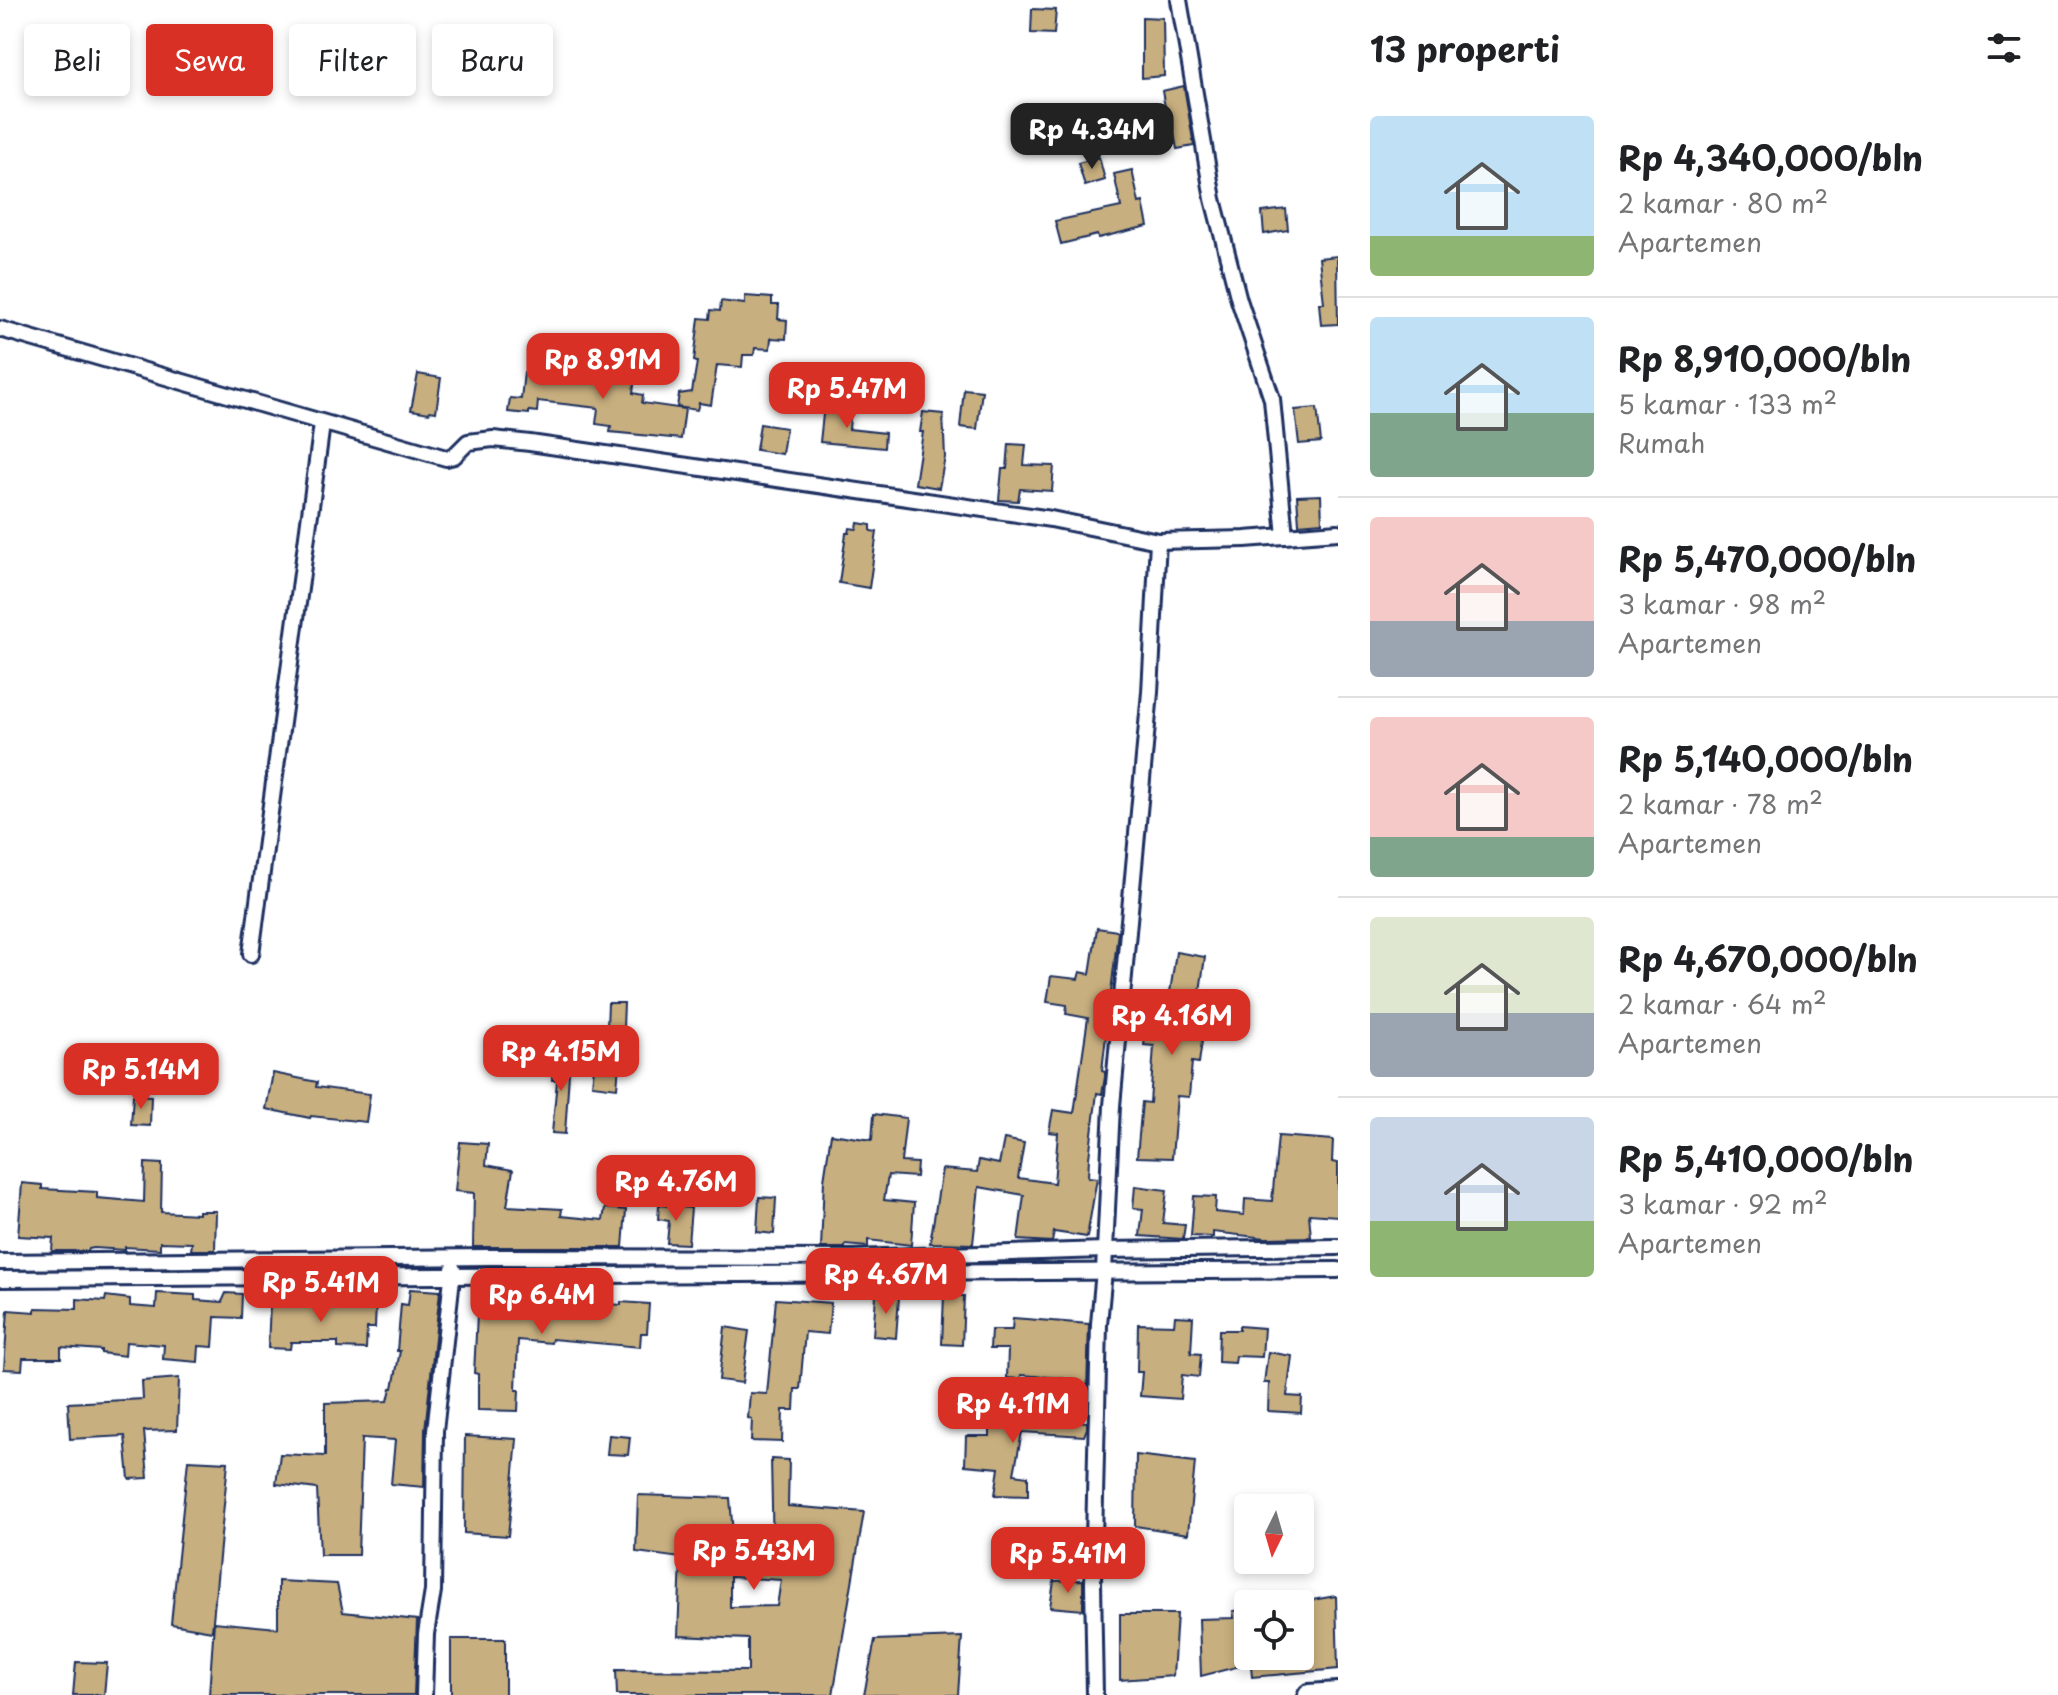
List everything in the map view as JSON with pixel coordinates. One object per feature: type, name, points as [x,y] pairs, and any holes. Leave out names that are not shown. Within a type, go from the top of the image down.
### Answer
[{"type":"street","points":[[1179,0],[1213,199],[1239,300],[1272,399],[1285,536]]},
{"type":"street","points":[[0,329],[446,458],[454,456],[468,442],[493,439],[530,443],[1051,519],[1158,541],[1338,532]]},
{"type":"street","points":[[251,954],[322,424]]},
{"type":"street","points":[[1095,1695],[1093,1583],[1099,1324],[1112,1106],[1150,692],[1158,541]]},
{"type":"street","points":[[0,1279],[1105,1250],[1338,1247]]},
{"type":"street","points":[[0,1262],[1338,1270]]},
{"type":"street","points":[[424,1695],[426,1634],[433,1591],[435,1431],[453,1266]]},
{"type":"street","points":[[1309,1695],[1338,1693]]},
{"type":"building","points":[[1032,9],[1056,10],[1054,34],[1031,33]]},
{"type":"building","points":[[1142,17],[1163,18],[1164,76],[1142,78]]},
{"type":"building","points":[[1184,86],[1194,146],[1177,149],[1170,112],[1166,113],[1162,91]]},
{"type":"building","points":[[1099,157],[1105,180],[1085,186],[1078,163]]},
{"type":"building","points":[[1132,170],[1148,226],[1061,244],[1055,221],[1121,207],[1114,174]]},
{"type":"building","points":[[1286,209],[1288,230],[1264,234],[1262,212]]},
{"type":"building","points":[[1337,256],[1338,324],[1321,325],[1319,303],[1324,303],[1319,258]]},
{"type":"building","points":[[745,296],[772,298],[772,305],[779,305],[778,319],[787,320],[786,339],[771,338],[770,349],[755,348],[754,355],[743,355],[742,367],[717,365],[711,405],[699,403],[697,410],[677,407],[679,394],[692,392],[699,318],[710,319],[711,310],[720,311],[721,301],[745,304]]},
{"type":"building","points":[[615,360],[637,363],[633,393],[643,395],[642,403],[685,409],[681,439],[610,432],[611,426],[596,424],[598,408],[538,401],[537,412],[508,412],[510,398],[521,399],[524,372],[557,376],[558,371],[613,376]]},
{"type":"building","points":[[418,374],[441,378],[436,412],[411,410]]},
{"type":"building","points":[[964,389],[982,391],[977,429],[960,427]]},
{"type":"building","points":[[824,405],[851,409],[849,429],[885,433],[884,448],[820,442]]},
{"type":"building","points":[[1317,408],[1321,442],[1299,444],[1295,410]]},
{"type":"building","points":[[923,412],[943,414],[945,457],[939,488],[915,484]]},
{"type":"building","points":[[760,424],[786,428],[782,454],[756,450]]},
{"type":"building","points":[[1009,444],[1026,445],[1024,465],[1054,466],[1052,491],[1020,489],[1018,501],[999,500],[1002,469],[1007,469]]},
{"type":"building","points":[[1321,495],[1322,522],[1299,524],[1297,496]]},
{"type":"building","points":[[858,523],[871,525],[871,531],[877,532],[869,588],[839,583],[846,533],[850,528],[857,529]]},
{"type":"building","points":[[1097,928],[1118,931],[1102,1071],[1105,1077],[1102,1094],[1097,1093],[1089,1158],[1088,1177],[1097,1178],[1087,1237],[1054,1232],[1052,1242],[1018,1240],[1024,1195],[979,1187],[973,1244],[930,1243],[942,1169],[977,1172],[979,1160],[999,1164],[1004,1139],[1024,1143],[1018,1178],[1054,1183],[1058,1133],[1049,1132],[1053,1110],[1074,1113],[1088,1018],[1066,1014],[1067,1005],[1047,1002],[1051,976],[1078,979],[1080,972],[1090,974]]},
{"type":"building","points":[[1176,952],[1205,957],[1194,1033],[1203,1034],[1199,1063],[1192,1062],[1189,1097],[1177,1096],[1172,1158],[1137,1157],[1142,1102],[1150,1103],[1154,1046],[1144,1045],[1147,1026],[1156,1028],[1159,1004],[1168,1006]]},
{"type":"building","points":[[608,1003],[624,1003],[623,1028],[607,1027]]},
{"type":"building","points":[[596,1050],[620,1052],[617,1088],[592,1085]]},
{"type":"building","points":[[553,1057],[570,1058],[565,1134],[552,1133],[557,1080],[552,1080]]},
{"type":"building","points":[[273,1073],[317,1082],[316,1087],[370,1094],[366,1122],[310,1118],[266,1109]]},
{"type":"building","points":[[133,1095],[151,1096],[150,1126],[131,1125]]},
{"type":"building","points":[[874,1114],[906,1118],[901,1162],[917,1163],[916,1177],[888,1175],[884,1200],[914,1203],[911,1245],[868,1240],[868,1247],[845,1245],[845,1248],[821,1248],[824,1180],[831,1134],[872,1140]]},
{"type":"building","points":[[1278,1136],[1333,1140],[1332,1162],[1338,1163],[1338,1216],[1309,1214],[1311,1237],[1266,1238],[1213,1232],[1213,1237],[1191,1236],[1194,1196],[1216,1197],[1215,1212],[1244,1215],[1245,1199],[1272,1201]]},
{"type":"building","points":[[460,1142],[488,1144],[486,1165],[513,1170],[507,1206],[562,1209],[561,1216],[603,1220],[605,1208],[626,1210],[623,1247],[473,1247],[474,1193],[455,1191]]},
{"type":"building","points":[[145,1163],[162,1164],[161,1212],[198,1214],[198,1211],[216,1211],[215,1250],[191,1250],[192,1243],[160,1242],[160,1249],[125,1247],[125,1250],[94,1248],[88,1251],[52,1251],[53,1238],[18,1236],[22,1183],[42,1185],[42,1189],[97,1192],[97,1198],[144,1202]]},
{"type":"building","points":[[1135,1186],[1167,1190],[1163,1223],[1185,1225],[1183,1239],[1140,1236],[1143,1209],[1133,1208]]},
{"type":"building","points":[[759,1197],[776,1198],[774,1234],[757,1232]]},
{"type":"building","points":[[659,1205],[691,1208],[688,1244],[667,1243],[669,1221],[658,1219]]},
{"type":"building","points":[[410,1289],[440,1291],[425,1430],[424,1487],[391,1484],[395,1440],[362,1438],[358,1555],[320,1555],[317,1489],[276,1484],[280,1454],[325,1456],[325,1403],[388,1401],[400,1351],[397,1351],[401,1304],[408,1305]]},
{"type":"building","points":[[157,1293],[195,1295],[195,1300],[222,1302],[226,1293],[242,1294],[241,1318],[215,1317],[213,1347],[199,1346],[198,1362],[163,1359],[164,1345],[126,1342],[125,1356],[101,1353],[101,1350],[61,1347],[61,1358],[23,1358],[22,1370],[4,1369],[8,1310],[77,1309],[77,1299],[105,1301],[106,1296],[130,1299],[130,1306],[156,1308]]},
{"type":"building","points":[[478,1294],[555,1297],[555,1300],[621,1305],[621,1302],[649,1304],[647,1333],[641,1333],[640,1347],[552,1339],[551,1343],[518,1340],[518,1411],[478,1410],[478,1374],[474,1373]]},
{"type":"building","points":[[876,1295],[899,1297],[896,1338],[873,1336]]},
{"type":"building","points":[[944,1295],[964,1296],[962,1345],[942,1344]]},
{"type":"building","points":[[776,1299],[831,1303],[828,1334],[805,1332],[800,1389],[795,1389],[794,1410],[783,1410],[782,1442],[751,1441],[752,1419],[748,1418],[750,1393],[767,1394]]},
{"type":"building","points":[[340,1301],[376,1303],[375,1328],[367,1328],[366,1349],[338,1348],[338,1342],[291,1342],[290,1349],[268,1348],[270,1303],[340,1304]]},
{"type":"building","points":[[1175,1316],[1193,1317],[1191,1353],[1201,1354],[1199,1377],[1182,1375],[1180,1399],[1140,1396],[1142,1372],[1137,1372],[1138,1324],[1174,1325]]},
{"type":"building","points":[[1013,1318],[1089,1324],[1087,1389],[1062,1387],[1063,1378],[1021,1375],[1020,1379],[1007,1378],[1008,1349],[990,1349],[991,1330],[1012,1330]]},
{"type":"building","points":[[1239,1326],[1264,1328],[1262,1357],[1236,1356],[1235,1363],[1218,1362],[1219,1330],[1239,1330]]},
{"type":"building","points":[[725,1327],[749,1331],[742,1383],[719,1380]]},
{"type":"building","points":[[1268,1352],[1292,1356],[1287,1396],[1302,1397],[1301,1413],[1268,1411],[1269,1383],[1264,1383]]},
{"type":"building","points":[[179,1378],[177,1430],[144,1431],[148,1478],[129,1479],[125,1436],[70,1439],[68,1403],[143,1399],[142,1381]]},
{"type":"building","points":[[990,1409],[1087,1422],[1087,1428],[1084,1436],[1022,1432],[1014,1474],[1028,1476],[1028,1496],[995,1495],[999,1468],[965,1465],[966,1436],[990,1436]]},
{"type":"building","points":[[609,1435],[630,1437],[628,1455],[607,1454]]},
{"type":"building","points":[[465,1436],[517,1439],[508,1536],[464,1533]]},
{"type":"building","points":[[1136,1455],[1195,1462],[1188,1534],[1135,1526]]},
{"type":"building","points":[[771,1459],[789,1460],[788,1506],[864,1512],[833,1695],[617,1695],[616,1670],[748,1671],[748,1639],[678,1636],[681,1558],[636,1552],[638,1495],[730,1498],[734,1546],[773,1553]],"holes":[[[730,1577],[781,1580],[777,1606],[730,1607]]]},
{"type":"building","points":[[188,1460],[228,1462],[212,1631],[171,1624]]},
{"type":"building","points":[[1083,1580],[1083,1610],[1050,1607],[1054,1581]]},
{"type":"building","points":[[278,1581],[337,1584],[343,1612],[417,1620],[414,1695],[209,1695],[214,1622],[278,1628]]},
{"type":"building","points":[[1336,1596],[1338,1669],[1252,1677],[1251,1670],[1314,1670],[1314,1600]]},
{"type":"building","points":[[1120,1614],[1177,1614],[1173,1676],[1120,1680]]},
{"type":"building","points":[[1234,1618],[1234,1668],[1201,1676],[1199,1619]]},
{"type":"building","points":[[962,1637],[958,1695],[864,1695],[875,1640]]},
{"type":"building","points":[[451,1639],[505,1639],[505,1695],[451,1695]]},
{"type":"building","points":[[76,1662],[107,1663],[104,1695],[73,1695]]},
{"type":"waterway","points":[[635,1268],[949,1266]]}]
